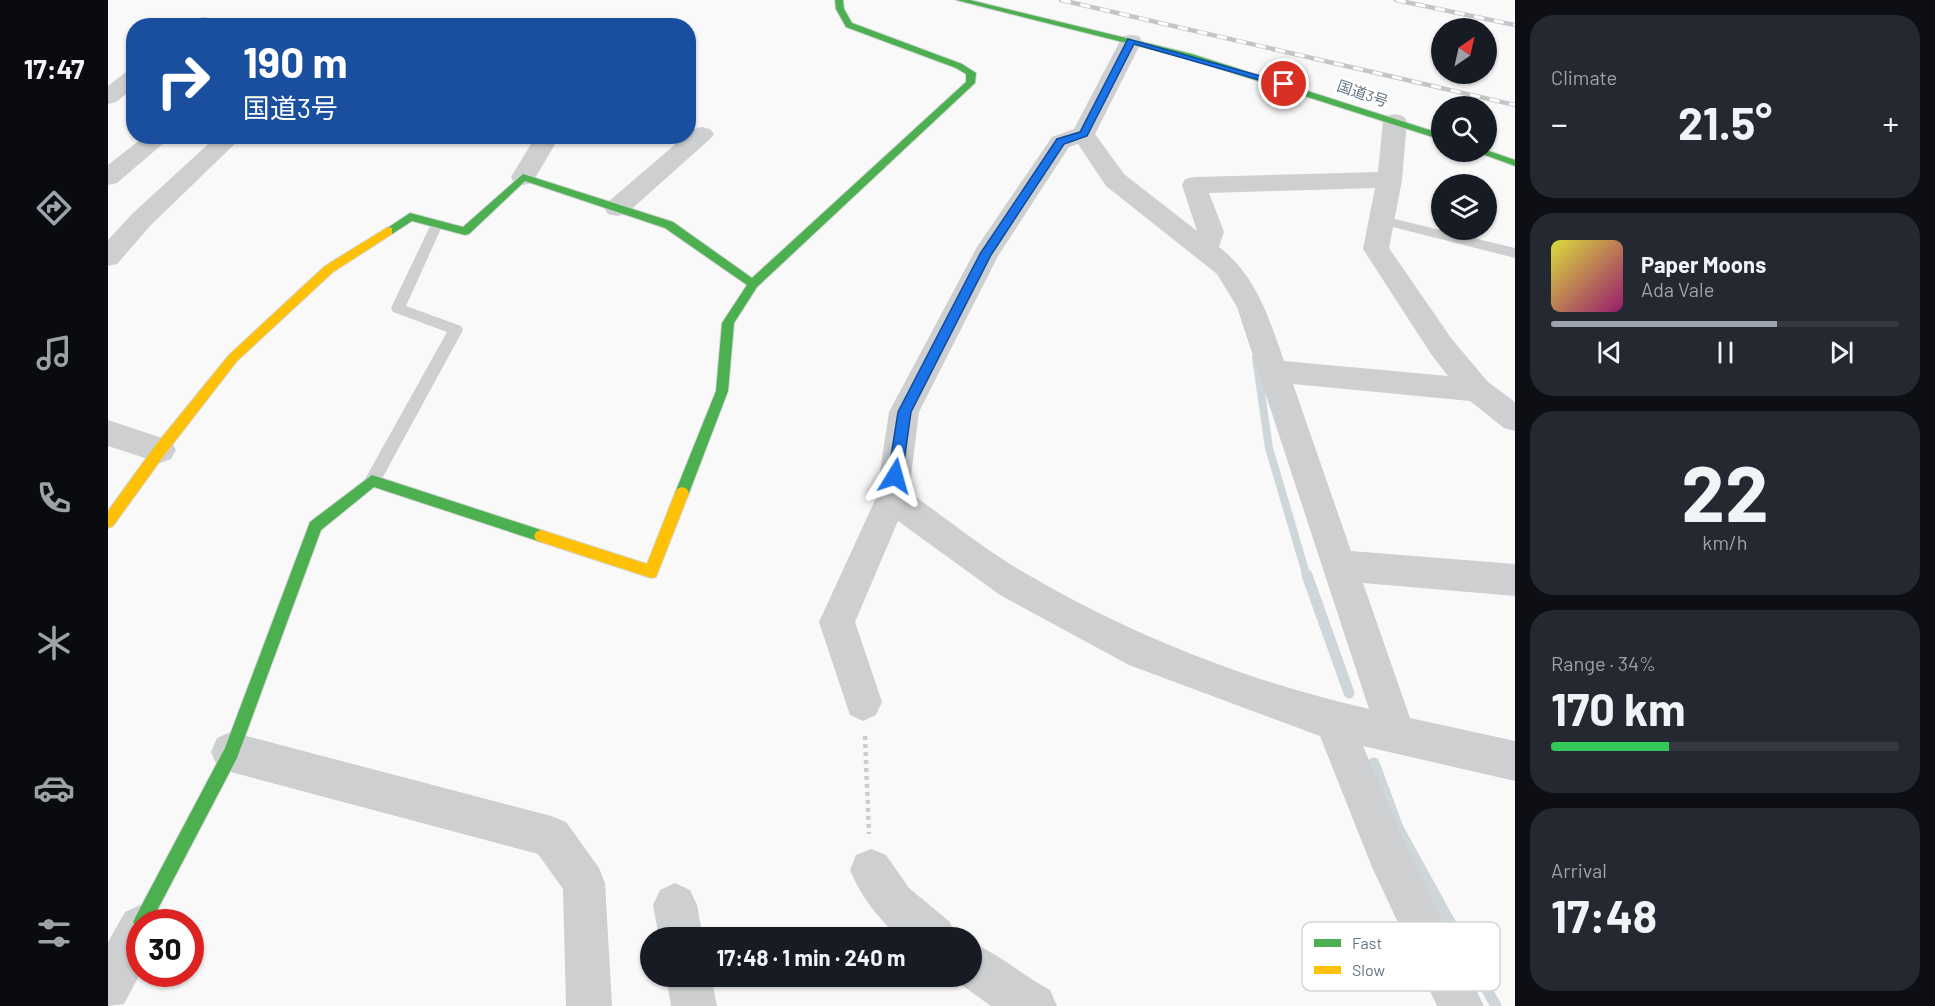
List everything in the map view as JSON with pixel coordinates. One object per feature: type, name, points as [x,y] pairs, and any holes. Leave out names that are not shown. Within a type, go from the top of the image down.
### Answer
[{"type":"main road","points":[[149,909],[231,752],[315,526],[372,481],[651,572],[722,391],[728,323],[753,284],[970,83],[971,73],[959,66],[849,25],[840,9],[839,0]]},
{"type":"main road","name":"国道3号","points":[[960,0],[1131,40],[1219,64],[1431,133]]},
{"type":"main road","points":[[1497,157],[1515,163]]},
{"type":"main road","points":[[108,522],[160,450],[233,358],[329,269],[410,218],[465,231],[523,177],[669,225],[753,284]]},
{"type":"street","points":[[863,702],[837,622],[892,498],[904,412],[986,254],[1060,142],[1083,134],[1131,40]]},
{"type":"street","points":[[1395,121],[1389,180],[1376,249],[1441,346],[1477,390],[1515,419]]},
{"type":"street","points":[[696,139],[702,134]]},
{"type":"street","points":[[1083,134],[1115,180],[1227,267],[1251,306],[1397,736]]},
{"type":"street","points":[[108,177],[151,144]]},
{"type":"street","points":[[108,256],[142,219],[223,144]]},
{"type":"street","points":[[523,177],[543,144]]},
{"type":"street","points":[[617,208],[691,144]]},
{"type":"street","points":[[1205,250],[1211,232],[1194,185],[1389,180]]},
{"type":"street","points":[[1274,371],[1477,390]]},
{"type":"street","points":[[108,433],[160,450]]},
{"type":"street","points":[[892,498],[1012,584],[1142,654],[1315,716],[1515,761]]},
{"type":"street","points":[[1340,566],[1515,580]]},
{"type":"street","points":[[1333,721],[1387,852],[1421,922]]},
{"type":"street","points":[[231,752],[551,837],[584,883],[589,1006]]},
{"type":"street","points":[[871,870],[894,903],[921,927]]},
{"type":"street","points":[[108,988],[126,954]]},
{"type":"street","points":[[982,972],[1018,998],[1034,1006]]},
{"type":"street","points":[[690,987],[694,1006]]},
{"type":"street","points":[[1454,991],[1461,1006]]},
{"type":"lane","points":[[1382,220],[1515,253]]},
{"type":"lane","points":[[372,481],[456,330],[398,308],[437,224]]},
{"type":"path","points":[[863,702],[871,870]]},
{"type":"waterway","points":[[1256,358],[1269,448],[1307,577]]},
{"type":"waterway","points":[[1307,575],[1349,693]]},
{"type":"waterway","points":[[1374,763],[1398,828],[1450,922]]},
{"type":"waterway","points":[[1488,991],[1496,1006]]},
{"type":"railway","points":[[1061,0],[1515,105]]},
{"type":"railway","points":[[1396,0],[1515,25]]},
{"type":"traffic: fast","points":[[682,493],[722,391],[728,323],[753,284],[970,83],[971,73],[959,66],[849,25],[840,9],[839,0]]},
{"type":"traffic: fast","points":[[960,0],[1189,56],[1431,133]]},
{"type":"traffic: fast","points":[[1497,157],[1515,163]]},
{"type":"traffic: fast","points":[[388,231],[410,217],[465,231],[523,177],[669,225],[753,284]]},
{"type":"traffic: fast","points":[[149,909],[231,752],[315,526],[372,481],[541,536]]},
{"type":"traffic: slow","points":[[108,522],[160,450],[233,358],[329,269],[388,231]]},
{"type":"traffic: slow","points":[[541,536],[651,572],[682,493]]},
{"type":"route","points":[[895,476],[904,412],[986,254],[1060,142],[1083,134],[1131,40],[1284,84]]}]
